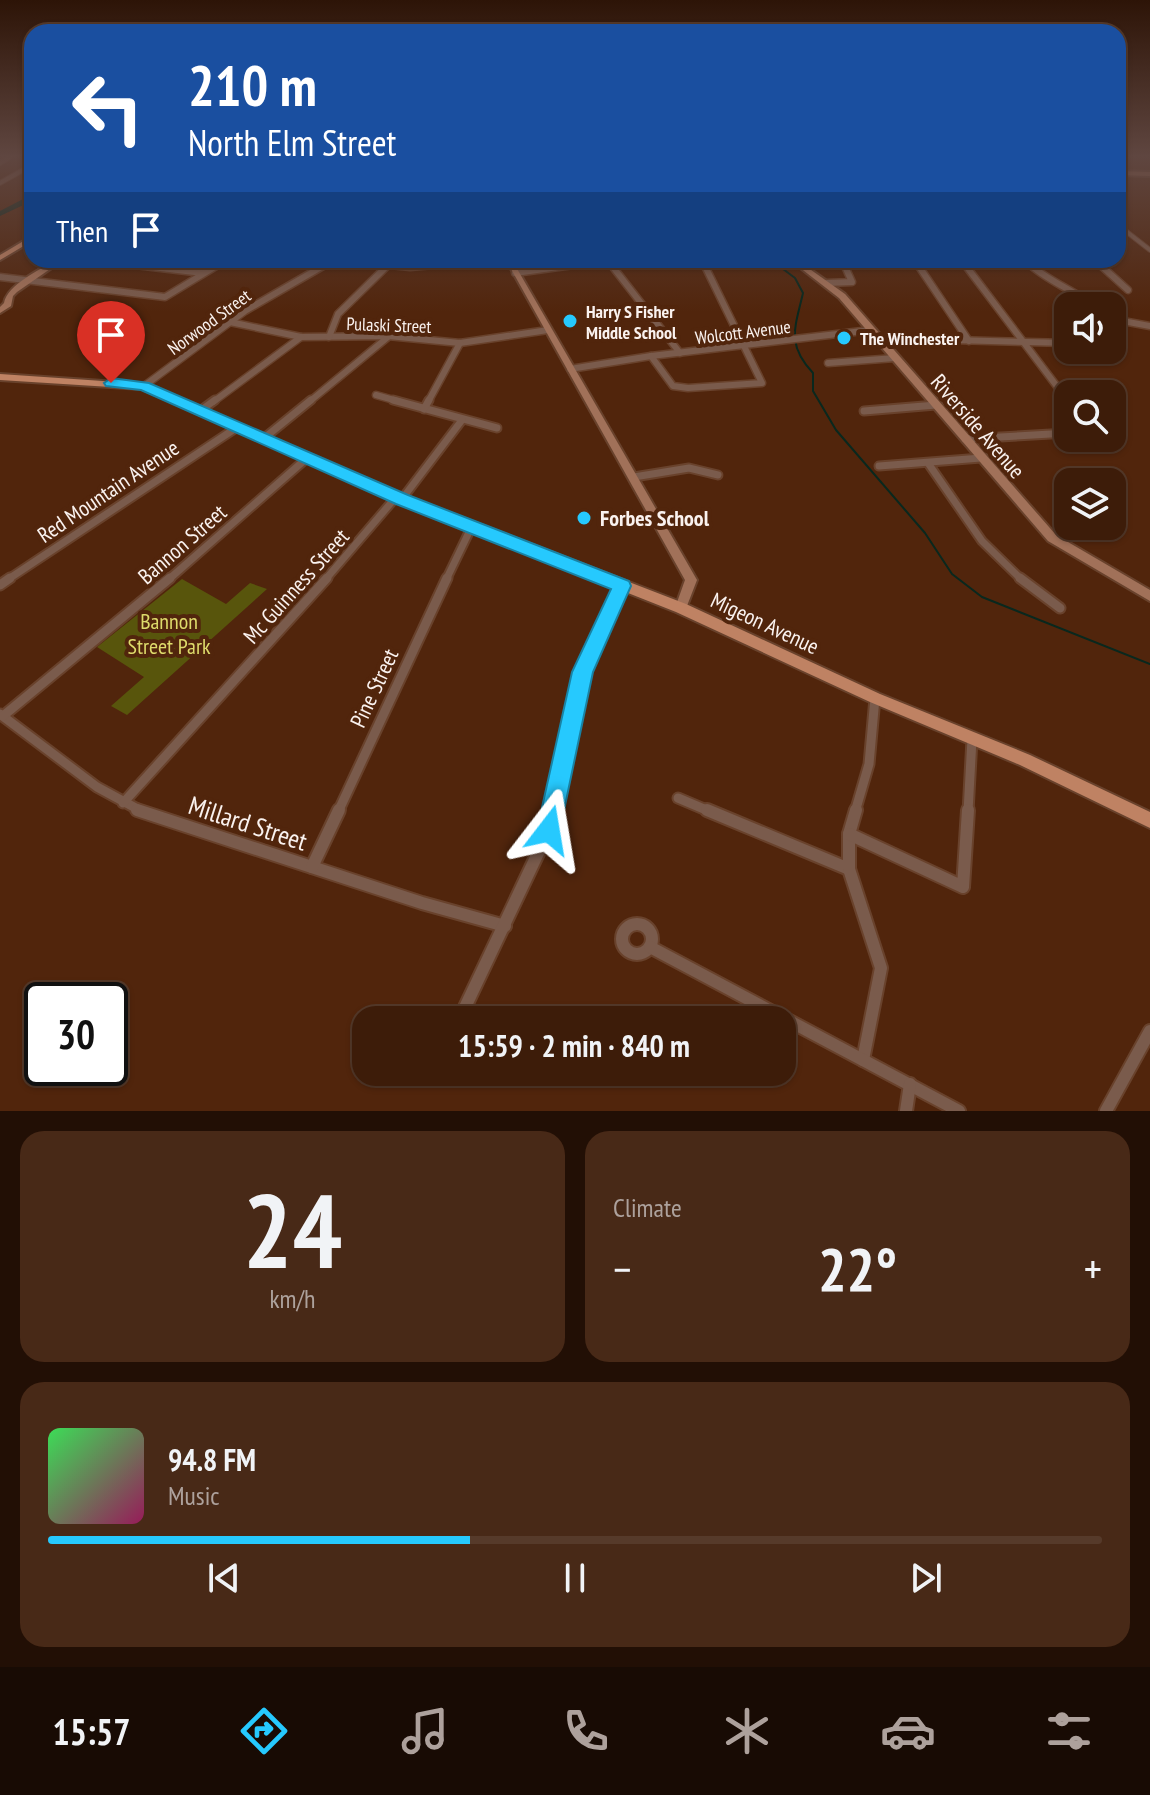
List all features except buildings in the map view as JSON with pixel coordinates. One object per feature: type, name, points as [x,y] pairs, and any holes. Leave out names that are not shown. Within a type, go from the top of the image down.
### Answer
[{"type":"main road","points":[[0,258],[24,243]]},
{"type":"main road","points":[[0,311],[8,304],[9,295],[47,268]]},
{"type":"main road","name":"Migeon Avenue","points":[[513,268],[691,580],[681,608],[875,698],[1025,760],[1150,820]]},
{"type":"main road","name":"Riverside Avenue","points":[[805,268],[827,283],[874,334],[1052,538],[1150,596]]},
{"type":"main road","points":[[0,377],[144,386],[399,498],[681,608]]},
{"type":"street","points":[[1126,231],[1150,250]]},
{"type":"street","points":[[162,268],[205,273]]},
{"type":"street","points":[[3,276],[165,297],[213,268]]},
{"type":"street","name":"Norwood Street","points":[[144,386],[230,322],[320,268]]},
{"type":"street","points":[[329,337],[338,314],[385,268]]},
{"type":"street","points":[[515,273],[551,268]]},
{"type":"street","points":[[614,268],[680,353]]},
{"type":"street","points":[[651,356],[673,386],[688,388],[762,383],[706,268]]},
{"type":"street","points":[[827,283],[852,282],[846,268]]},
{"type":"street","points":[[920,268],[969,341]]},
{"type":"street","points":[[968,268],[1054,382]]},
{"type":"street","points":[[1033,268],[1045,279],[1075,292]]},
{"type":"street","points":[[1104,268],[1128,290]]},
{"type":"street","name":"Pulaski Street","points":[[230,322],[301,337],[388,336],[460,343],[548,330]]},
{"type":"street","points":[[1126,322],[1150,326]]},
{"type":"street","name":"Wolcott Avenue","points":[[570,369],[812,337],[874,334],[969,341],[1054,343]]},
{"type":"street","points":[[263,439],[388,336]]},
{"type":"street","points":[[200,411],[301,337]]},
{"type":"street","points":[[424,409],[460,343]]},
{"type":"street","points":[[828,363],[895,358]]},
{"type":"street","points":[[376,395],[497,428]]},
{"type":"street","points":[[864,411],[936,405]]},
{"type":"street","name":"Mc Guinness Street","points":[[123,803],[399,498],[462,420]]},
{"type":"street","name":"Red Mountain Avenue","points":[[0,585],[236,428]]},
{"type":"street","points":[[965,439],[1054,434]]},
{"type":"street","name":"Bannon Street","points":[[2,715],[194,559],[307,458]]},
{"type":"street","points":[[879,466],[981,458]]},
{"type":"street","points":[[928,463],[973,528],[1002,563],[1060,608]]},
{"type":"street","points":[[634,477],[689,468],[718,475]]},
{"type":"street","name":"Pine Street","points":[[312,867],[472,526]]},
{"type":"street","points":[[466,1006],[549,830],[582,672],[622,586]]},
{"type":"street","points":[[863,1060],[881,968],[849,869],[849,834],[869,764],[875,698]]},
{"type":"street","name":"Millard Street","points":[[2,715],[123,803],[312,867],[505,926]]},
{"type":"street","points":[[849,834],[963,887],[972,739]]},
{"type":"street","points":[[678,798],[849,869]]},
{"type":"street","points":[[650,947],[959,1111]]},
{"type":"street","points":[[1106,1111],[1150,1031]]},
{"type":"street","points":[[906,1111],[910,1084]]},
{"type":"green space","name":"Bannon Street Park","points":[[182,579],[226,604],[250,583],[267,589],[127,715],[111,706],[144,677],[97,647]]},
{"type":"waterway","points":[[0,214],[10,209]]},
{"type":"waterway","points":[[782,268],[795,278],[803,293],[795,335],[799,353],[813,373],[813,391],[836,430],[925,533],[952,574],[982,597],[1150,664]]},
{"type":"place","name":"Harry S Fisher Middle School","points":[[570,321]]},
{"type":"place","name":"The Winchester","points":[[844,338]]},
{"type":"place","name":"Forbes School","points":[[584,518]]},
{"type":"route","points":[[111,383],[144,386],[402,499],[622,586],[582,672],[549,830]]}]
